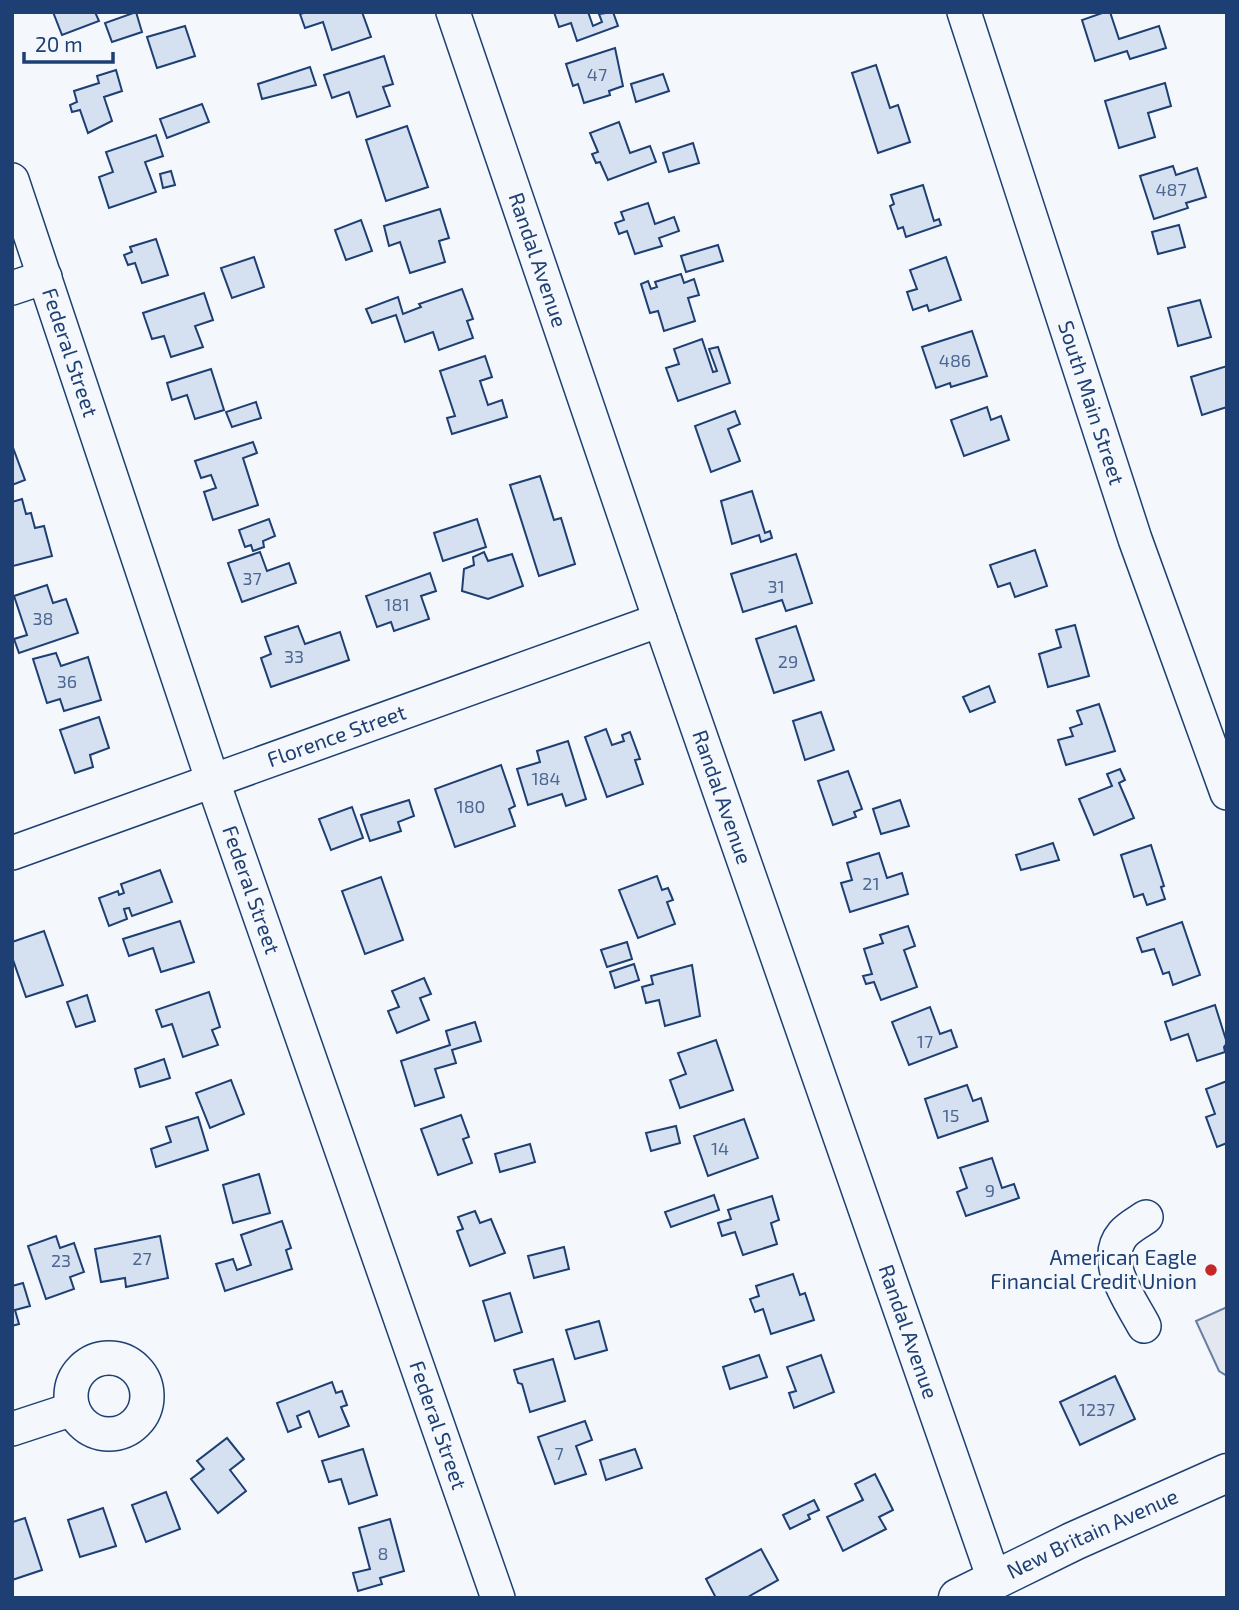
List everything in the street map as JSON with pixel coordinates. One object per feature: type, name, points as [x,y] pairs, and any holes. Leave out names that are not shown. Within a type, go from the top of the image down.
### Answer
[{"type":"main road","name":"New Britain Avenue","points":[[957,1598],[1227,1473]]},
{"type":"street","name":"Randal Avenue","points":[[453,12],[660,620],[994,1579]]},
{"type":"street","name":"South Main Street","points":[[964,12],[1135,539],[1227,793]]},
{"type":"street","name":"Federal Street","points":[[12,180],[212,779],[498,1598]]},
{"type":"street","points":[[12,288],[45,277]]},
{"type":"street","name":"Florence Street","points":[[12,853],[660,620]]},
{"type":"street","points":[[1143,1326],[1117,1272],[1113,1257],[1122,1235],[1146,1217]]},
{"type":"street","points":[[12,1429],[73,1409]]},
{"type":"shaded area","points":[[1227,1307],[1227,1376],[1219,1371],[1196,1321]]},
{"type":"building","points":[[53,12],[95,12],[99,21],[62,35]]},
{"type":"building","points":[[136,12],[142,32],[112,42],[105,23]]},
{"type":"building","points":[[362,12],[371,37],[332,50],[323,22],[305,28],[300,14]]},
{"type":"building","points":[[554,12],[588,12],[593,26],[602,22],[599,14],[613,12],[618,26],[577,41],[571,23],[559,27]]},
{"type":"building","points":[[1110,12],[1119,39],[1159,26],[1166,48],[1130,59],[1127,51],[1095,61],[1082,20]]},
{"type":"building","points":[[185,26],[195,56],[157,68],[147,37]]},
{"type":"building","points":[[615,48],[623,86],[609,91],[610,95],[584,103],[578,84],[573,86],[566,64]]},
{"type":"building","points":[[384,56],[393,84],[383,87],[390,106],[357,117],[349,92],[332,98],[324,75]]},
{"type":"building","points":[[876,65],[890,108],[898,105],[910,142],[878,153],[852,73]]},
{"type":"building","points":[[310,67],[316,85],[262,99],[258,84]]},
{"type":"building","points":[[116,70],[122,91],[104,97],[112,121],[88,133],[80,110],[72,112],[70,105],[77,102],[74,91],[99,83],[97,76]]},
{"type":"building","points":[[663,74],[669,91],[636,102],[631,84]]},
{"type":"building","points":[[1165,83],[1171,106],[1148,113],[1155,137],[1119,148],[1105,101]]},
{"type":"building","points":[[202,104],[209,122],[167,138],[160,119]]},
{"type":"building","points":[[619,122],[630,153],[650,146],[656,162],[608,180],[600,162],[596,163],[592,154],[598,152],[590,133]]},
{"type":"building","points":[[407,126],[428,187],[386,201],[366,140]]},
{"type":"building","points":[[156,135],[163,156],[145,162],[156,192],[109,208],[99,177],[113,172],[106,152]]},
{"type":"building","points":[[693,143],[699,163],[669,172],[663,153]]},
{"type":"building","points":[[1173,166],[1176,175],[1197,168],[1206,197],[1186,203],[1188,208],[1154,219],[1140,176]]},
{"type":"building","points":[[171,171],[175,185],[163,188],[160,174]]},
{"type":"building","points":[[923,185],[934,221],[939,219],[941,225],[906,237],[903,227],[898,229],[890,206],[894,204],[891,195]]},
{"type":"building","points":[[648,203],[655,224],[674,217],[679,231],[659,238],[662,246],[635,254],[627,231],[619,234],[615,223],[624,220],[621,212]]},
{"type":"building","points":[[440,209],[449,238],[439,241],[445,262],[410,273],[400,242],[389,246],[384,226]]},
{"type":"building","points":[[361,220],[372,251],[346,260],[335,230]]},
{"type":"building","points":[[1179,225],[1185,247],[1158,254],[1152,232]]},
{"type":"building","points":[[156,239],[168,275],[142,283],[135,263],[128,265],[124,255],[132,252],[130,247]]},
{"type":"building","points":[[718,245],[723,261],[686,272],[681,256]]},
{"type":"building","points":[[254,257],[264,287],[232,298],[221,268]]},
{"type":"building","points":[[946,257],[961,300],[929,311],[927,305],[913,310],[907,292],[917,289],[910,270]]},
{"type":"building","points":[[681,274],[684,283],[694,279],[699,295],[688,298],[695,321],[664,331],[658,311],[650,313],[641,284],[648,281],[651,289],[657,287],[655,282]]},
{"type":"building","points":[[462,289],[473,319],[467,321],[473,338],[439,350],[433,332],[405,342],[396,315],[372,323],[366,309],[398,297],[403,314],[421,307],[419,304]]},
{"type":"building","points":[[204,293],[213,320],[195,326],[203,347],[171,357],[164,336],[152,339],[143,313]]},
{"type":"building","points":[[1200,300],[1211,337],[1178,346],[1168,308]]},
{"type":"building","points":[[972,331],[987,376],[951,387],[950,383],[936,388],[922,347]]},
{"type":"building","points":[[702,339],[713,372],[717,371],[709,349],[718,347],[730,383],[678,401],[666,368],[679,364],[674,349]]},
{"type":"building","points":[[485,356],[492,377],[480,381],[488,405],[502,400],[507,417],[452,434],[447,418],[455,416],[440,371]]},
{"type":"building","points":[[1227,366],[1227,407],[1202,415],[1191,377]]},
{"type":"building","points":[[211,369],[224,410],[195,419],[187,395],[172,400],[167,383]]},
{"type":"building","points":[[256,402],[261,418],[232,427],[226,412]]},
{"type":"building","points":[[987,407],[991,420],[1001,416],[1009,440],[964,456],[951,420]]},
{"type":"building","points":[[735,411],[740,424],[728,429],[740,461],[711,472],[695,426]]},
{"type":"building","points":[[253,442],[257,453],[243,458],[258,505],[213,520],[204,492],[216,488],[211,475],[201,478],[195,461]]},
{"type":"building","points":[[12,445],[25,480],[12,485]]},
{"type":"building","points":[[540,476],[554,520],[561,518],[575,564],[539,576],[510,485]]},
{"type":"building","points":[[752,491],[765,533],[770,531],[772,538],[761,542],[759,535],[732,544],[721,501]]},
{"type":"building","points":[[22,499],[26,514],[31,513],[35,528],[44,526],[52,556],[13,566],[12,502]]},
{"type":"building","points":[[269,519],[275,536],[263,541],[264,547],[253,551],[251,545],[245,547],[239,530]]},
{"type":"building","points":[[477,519],[486,547],[443,561],[434,533]]},
{"type":"building","points":[[1035,550],[1047,586],[1015,597],[1010,583],[998,587],[990,565]]},
{"type":"building","points":[[260,552],[267,571],[289,563],[296,583],[242,602],[228,563]]},
{"type":"building","points":[[484,552],[488,561],[512,554],[523,586],[488,599],[462,591],[464,569],[474,565],[473,557]]},
{"type":"building","points":[[796,554],[812,603],[786,611],[782,600],[743,612],[731,574]]},
{"type":"building","points":[[430,573],[436,591],[421,596],[429,619],[394,631],[391,622],[377,627],[366,596]]},
{"type":"building","points":[[47,585],[53,603],[66,599],[78,633],[19,653],[14,639],[27,635],[14,596]]},
{"type":"building","points":[[1075,625],[1089,676],[1048,687],[1039,654],[1061,647],[1056,630]]},
{"type":"building","points":[[298,626],[305,644],[340,632],[349,660],[271,687],[261,658],[271,654],[265,637]]},
{"type":"building","points":[[796,626],[814,680],[774,693],[756,639]]},
{"type":"building","points":[[56,653],[61,666],[88,657],[101,700],[64,711],[60,699],[47,703],[33,659]]},
{"type":"building","points":[[989,686],[995,702],[970,712],[963,697]]},
{"type":"building","points":[[1099,704],[1115,751],[1066,765],[1058,740],[1073,736],[1070,728],[1082,724],[1077,711]]},
{"type":"building","points":[[821,712],[834,750],[805,760],[793,721]]},
{"type":"building","points":[[99,717],[109,748],[90,755],[93,767],[75,773],[60,730]]},
{"type":"building","points":[[606,729],[612,745],[624,741],[622,735],[630,732],[640,759],[635,760],[643,784],[607,797],[585,737]]},
{"type":"building","points":[[568,741],[586,799],[566,806],[562,794],[528,805],[517,769],[540,762],[537,751]]},
{"type":"building","points":[[501,765],[515,806],[509,809],[515,826],[455,847],[435,789]]},
{"type":"building","points":[[1120,769],[1125,780],[1119,783],[1134,818],[1094,835],[1079,799],[1112,786],[1107,774]]},
{"type":"building","points":[[848,771],[862,809],[854,812],[856,817],[833,825],[818,781]]},
{"type":"building","points":[[409,800],[414,816],[398,822],[401,831],[370,841],[361,815]]},
{"type":"building","points":[[900,800],[909,826],[881,834],[873,809]]},
{"type":"building","points":[[352,807],[363,838],[331,850],[319,819]]},
{"type":"building","points":[[1053,843],[1059,860],[1021,870],[1016,855]]},
{"type":"building","points":[[1151,845],[1164,886],[1161,887],[1165,899],[1147,905],[1143,894],[1134,897],[1121,855]]},
{"type":"building","points":[[879,853],[887,878],[902,873],[908,894],[850,912],[841,883],[852,880],[847,863]]},
{"type":"building","points":[[160,870],[172,902],[132,916],[129,908],[124,909],[127,919],[109,926],[99,898],[118,891],[119,895],[124,893],[121,884]]},
{"type":"building","points":[[657,876],[662,890],[668,888],[673,900],[667,902],[675,924],[638,938],[619,890]]},
{"type":"building","points":[[381,877],[403,940],[365,954],[342,891]]},
{"type":"building","points":[[180,921],[194,962],[161,972],[153,948],[129,956],[123,939]]},
{"type":"building","points":[[1182,922],[1200,975],[1173,985],[1169,972],[1163,974],[1154,949],[1142,952],[1137,938]]},
{"type":"building","points":[[908,926],[915,946],[904,950],[917,987],[881,1000],[874,982],[866,984],[863,976],[872,974],[864,949],[883,943],[880,935]]},
{"type":"building","points":[[44,931],[63,985],[26,997],[12,957],[12,942]]},
{"type":"building","points":[[627,942],[632,959],[607,967],[601,950]]},
{"type":"building","points":[[634,964],[639,980],[615,988],[610,972]]},
{"type":"building","points":[[692,965],[700,1016],[665,1026],[659,1000],[646,1003],[642,987],[653,984],[651,976]]},
{"type":"building","points":[[424,978],[431,994],[420,998],[429,1020],[397,1033],[388,1011],[399,1007],[392,991]]},
{"type":"building","points":[[209,992],[220,1027],[212,1030],[218,1045],[183,1057],[172,1024],[162,1027],[156,1010]]},
{"type":"building","points":[[87,995],[95,1021],[76,1027],[67,1002]]},
{"type":"building","points":[[1215,1005],[1227,1043],[1225,1052],[1197,1061],[1188,1034],[1171,1040],[1165,1022]]},
{"type":"building","points":[[930,1007],[940,1034],[951,1030],[957,1047],[909,1065],[892,1022]]},
{"type":"building","points":[[475,1022],[481,1041],[452,1050],[456,1063],[435,1069],[444,1097],[415,1106],[401,1061],[450,1045],[446,1031]]},
{"type":"building","points":[[716,1040],[733,1090],[680,1108],[670,1080],[686,1074],[678,1053]]},
{"type":"building","points":[[164,1059],[170,1078],[140,1087],[135,1069]]},
{"type":"building","points":[[231,1080],[244,1114],[210,1128],[196,1093]]},
{"type":"building","points":[[1227,1081],[1227,1143],[1217,1147],[1206,1117],[1215,1114],[1206,1089]]},
{"type":"building","points":[[967,1085],[973,1101],[981,1098],[988,1121],[938,1138],[925,1099]]},
{"type":"building","points":[[461,1115],[469,1137],[463,1139],[472,1163],[438,1175],[421,1129]]},
{"type":"building","points":[[198,1117],[208,1150],[156,1167],[151,1149],[171,1142],[166,1127]]},
{"type":"building","points":[[744,1119],[758,1158],[708,1176],[694,1136]]},
{"type":"building","points":[[676,1126],[680,1143],[651,1151],[646,1133]]},
{"type":"building","points":[[530,1144],[535,1162],[500,1172],[495,1154]]},
{"type":"building","points":[[992,1158],[1002,1188],[1014,1184],[1019,1198],[966,1216],[957,1192],[967,1188],[960,1168]]},
{"type":"building","points":[[259,1174],[270,1213],[233,1223],[223,1185]]},
{"type":"building","points":[[714,1195],[719,1210],[671,1227],[665,1212]]},
{"type":"building","points":[[772,1196],[779,1220],[771,1223],[777,1244],[743,1255],[735,1232],[722,1236],[718,1223],[731,1219],[728,1210]]},
{"type":"building","points":[[475,1211],[480,1223],[491,1219],[505,1253],[470,1266],[457,1231],[463,1229],[458,1217]]},
{"type":"building","points":[[282,1221],[291,1248],[286,1250],[292,1269],[225,1291],[216,1264],[233,1259],[237,1270],[251,1265],[241,1235]]},
{"type":"building","points":[[56,1236],[60,1248],[74,1243],[84,1272],[70,1277],[74,1289],[46,1299],[28,1246]]},
{"type":"building","points":[[160,1236],[168,1278],[126,1287],[125,1278],[101,1282],[95,1249]]},
{"type":"building","points":[[564,1247],[569,1269],[534,1278],[528,1256]]},
{"type":"building","points":[[793,1274],[800,1295],[805,1293],[814,1320],[771,1334],[763,1309],[755,1312],[750,1299],[759,1296],[756,1286]]},
{"type":"building","points":[[23,1283],[30,1306],[15,1310],[19,1324],[12,1326],[12,1286]]},
{"type":"building","points":[[510,1293],[522,1332],[495,1341],[483,1301]]},
{"type":"building","points":[[599,1321],[607,1350],[575,1359],[566,1330]]},
{"type":"building","points":[[759,1355],[767,1377],[730,1389],[723,1367]]},
{"type":"building","points":[[821,1355],[834,1392],[794,1408],[789,1393],[796,1391],[787,1367]]},
{"type":"building","points":[[553,1359],[565,1401],[530,1412],[522,1384],[518,1383],[514,1370]]},
{"type":"building","points":[[1115,1376],[1135,1419],[1080,1445],[1060,1402]]},
{"type":"building","points":[[332,1382],[336,1393],[342,1391],[347,1405],[341,1407],[349,1426],[319,1437],[309,1411],[297,1416],[301,1427],[288,1432],[277,1403]]},
{"type":"building","points":[[585,1421],[592,1440],[576,1446],[586,1474],[555,1484],[538,1437]]},
{"type":"building","points":[[227,1438],[244,1459],[230,1470],[246,1491],[218,1513],[191,1479],[204,1469],[197,1461]]},
{"type":"building","points":[[363,1449],[377,1495],[349,1504],[341,1479],[329,1482],[322,1461]]},
{"type":"building","points":[[635,1449],[642,1468],[606,1480],[600,1460]]},
{"type":"building","points":[[875,1474],[893,1510],[879,1517],[886,1529],[843,1551],[827,1517],[863,1500],[855,1484]]},
{"type":"building","points":[[166,1492],[180,1529],[146,1542],[132,1505]]},
{"type":"building","points":[[814,1500],[819,1510],[808,1515],[810,1519],[790,1529],[783,1515]]},
{"type":"building","points":[[103,1508],[116,1546],[80,1557],[68,1520]]},
{"type":"building","points":[[25,1518],[42,1570],[12,1580],[12,1519],[13,1522]]},
{"type":"building","points":[[390,1519],[404,1571],[380,1578],[382,1584],[358,1591],[353,1573],[370,1569],[359,1528]]},
{"type":"building","points":[[761,1549],[778,1580],[746,1598],[716,1598],[706,1579]]},
{"type":"place","name":"American Eagle Financial Credit Union","points":[[1211,1270]]}]
